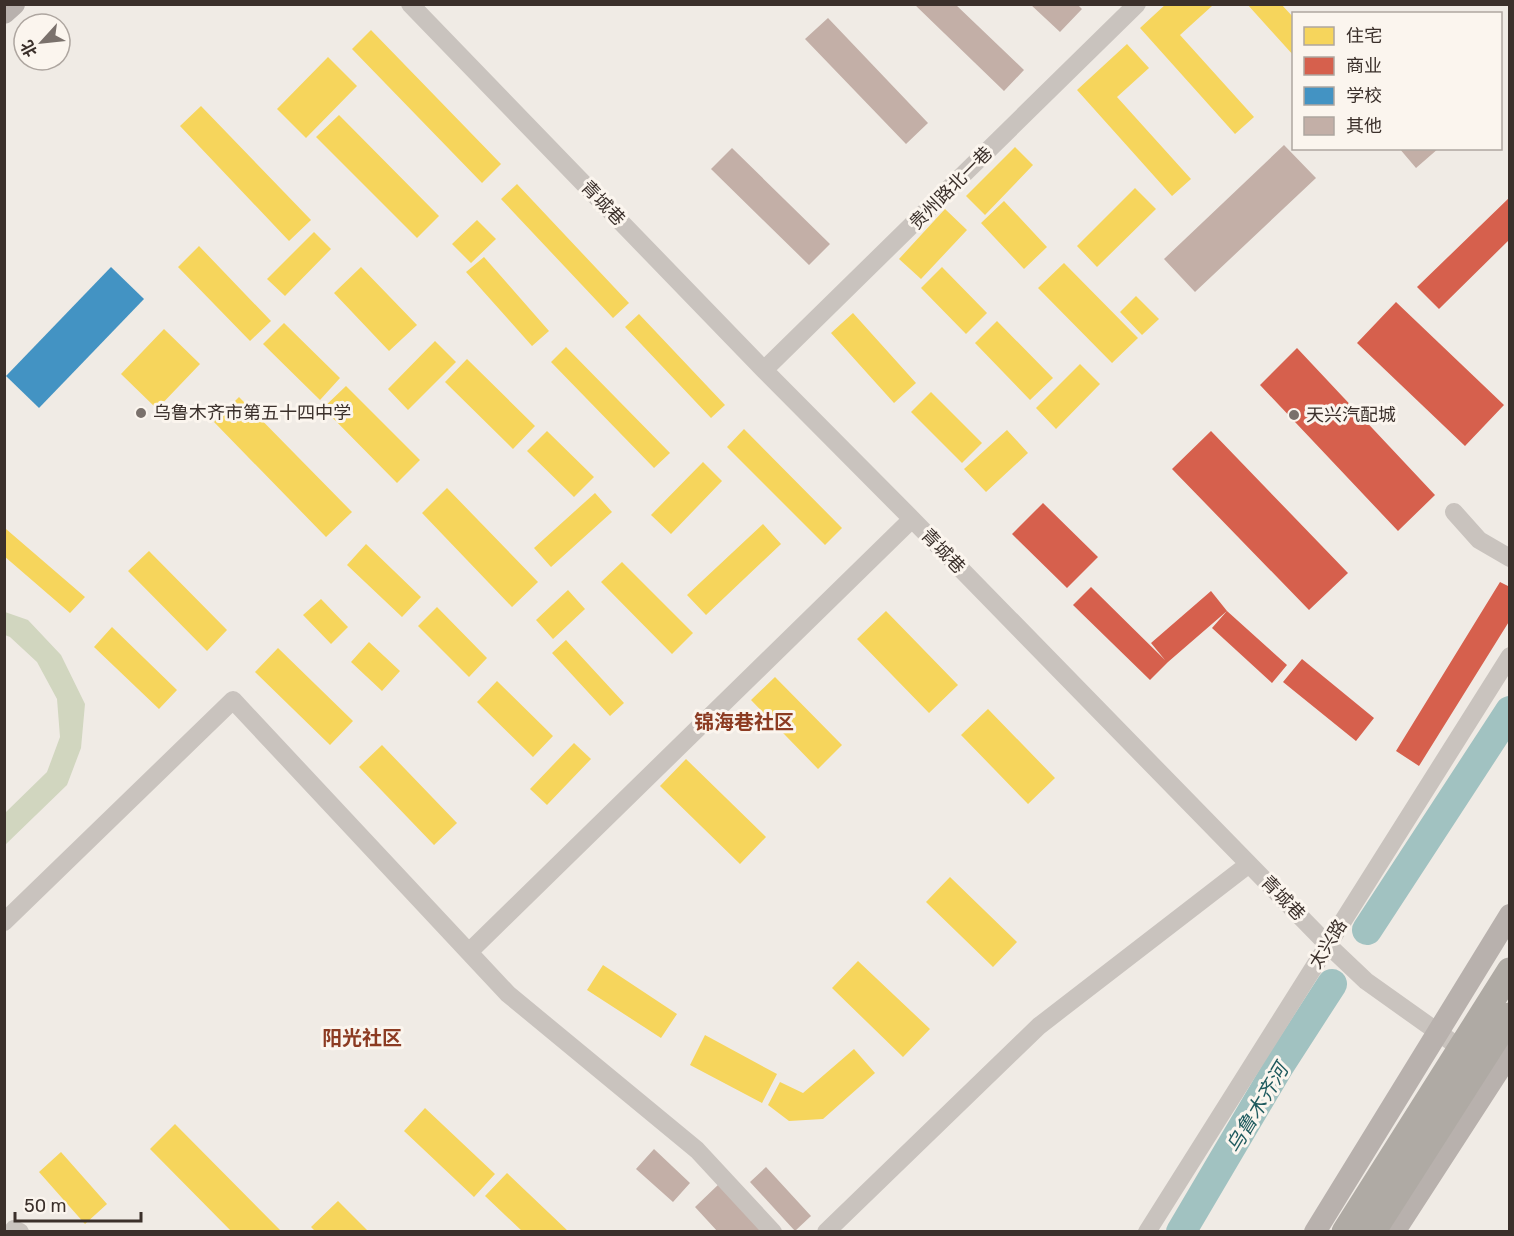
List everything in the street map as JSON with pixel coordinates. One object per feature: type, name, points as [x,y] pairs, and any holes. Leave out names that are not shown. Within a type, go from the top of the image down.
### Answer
[{"type":"highway","points":[[1345,1232],[1509,972]]},
{"type":"highway","points":[[1372,1232],[1509,1016]]},
{"type":"main road","points":[[4,13],[14,4]]},
{"type":"main road","points":[[1315,1232],[1509,915]]},
{"type":"main road","points":[[1394,1232],[1509,1053]]},
{"type":"street","name":"青城巷","points":[[410,4],[764,370],[1328,945],[1366,981],[1437,1033],[1497,1072]]},
{"type":"street","name":"贵州路北一巷","points":[[764,370],[1137,4]]},
{"type":"street","points":[[1454,512],[1479,540],[1509,558]]},
{"type":"street","points":[[469,952],[912,519]]},
{"type":"street","name":"太兴路","points":[[1147,1232],[1509,656]]},
{"type":"street","points":[[4,922],[233,700],[508,994],[698,1150],[773,1232]]},
{"type":"street","points":[[826,1232],[1039,1026],[1249,864]]},
{"type":"street","points":[[12,1232],[14,1229],[20,1232]]},
{"type":"green space","points":[[5,612],[28,620],[61,655],[85,704],[81,748],[67,785],[5,845],[5,813],[47,772],[60,737],[57,699],[37,662],[5,635]]},
{"type":"building: 住宅","points":[[1166,4],[1212,6],[1180,35],[1254,117],[1235,134],[1140,28]]},
{"type":"building: 住宅","points":[[1247,4],[1281,4],[1292,16],[1292,54]]},
{"type":"building: 住宅","points":[[371,30],[501,164],[482,183],[352,49]]},
{"type":"building: 住宅","points":[[1127,44],[1149,68],[1117,97],[1191,179],[1172,196],[1077,90]]},
{"type":"building: 住宅","points":[[328,57],[357,86],[306,138],[277,109]]},
{"type":"building: 住宅","points":[[201,106],[311,220],[289,241],[180,126]]},
{"type":"building: 住宅","points":[[339,115],[439,216],[417,238],[316,137]]},
{"type":"building: 住宅","points":[[1015,147],[1033,165],[985,215],[966,196]]},
{"type":"building: 住宅","points":[[517,184],[629,303],[613,318],[501,199]]},
{"type":"building: 住宅","points":[[1135,188],[1156,209],[1097,267],[1077,246]]},
{"type":"building: 住宅","points":[[1004,201],[1047,247],[1024,269],[981,223]]},
{"type":"building: 住宅","points":[[945,209],[967,230],[921,279],[899,259]]},
{"type":"building: 住宅","points":[[477,220],[496,239],[471,263],[452,244]]},
{"type":"building: 住宅","points":[[314,232],[331,249],[285,296],[267,279]]},
{"type":"building: 住宅","points":[[199,246],[271,321],[250,341],[178,267]]},
{"type":"building: 住宅","points":[[484,257],[549,331],[532,346],[466,272]]},
{"type":"building: 住宅","points":[[1064,263],[1138,338],[1112,363],[1038,288]]},
{"type":"building: 住宅","points":[[361,267],[417,325],[389,351],[334,293]]},
{"type":"building: 住宅","points":[[942,267],[987,313],[966,334],[921,288]]},
{"type":"building: 住宅","points":[[1136,296],[1159,319],[1142,335],[1120,312]]},
{"type":"building: 住宅","points":[[853,313],[916,383],[894,403],[831,333]]},
{"type":"building: 住宅","points":[[639,314],[725,405],[711,418],[625,327]]},
{"type":"building: 住宅","points":[[997,321],[1053,378],[1030,400],[975,343]]},
{"type":"building: 住宅","points":[[284,323],[340,378],[320,400],[263,344]]},
{"type":"building: 住宅","points":[[164,329],[200,364],[157,409],[121,374]]},
{"type":"building: 住宅","points":[[435,341],[456,362],[408,410],[388,389]]},
{"type":"building: 住宅","points":[[566,347],[670,453],[654,468],[551,362]]},
{"type":"building: 住宅","points":[[467,359],[535,426],[513,449],[445,382]]},
{"type":"building: 住宅","points":[[1080,364],[1100,384],[1056,429],[1036,408]]},
{"type":"building: 住宅","points":[[346,386],[420,460],[397,483],[323,408]]},
{"type":"building: 住宅","points":[[931,392],[982,443],[962,463],[911,412]]},
{"type":"building: 住宅","points":[[239,397],[352,512],[326,537],[214,422]]},
{"type":"building: 住宅","points":[[744,429],[842,528],[825,545],[727,447]]},
{"type":"building: 住宅","points":[[1007,430],[1028,453],[986,492],[964,469]]},
{"type":"building: 住宅","points":[[547,431],[594,477],[574,497],[527,451]]},
{"type":"building: 住宅","points":[[703,462],[722,481],[671,534],[651,515]]},
{"type":"building: 住宅","points":[[447,488],[538,582],[512,607],[422,513]]},
{"type":"building: 住宅","points":[[595,493],[612,512],[551,567],[534,548]]},
{"type":"building: 住宅","points":[[763,524],[781,544],[706,615],[687,595]]},
{"type":"building: 住宅","points":[[6,529],[85,597],[70,613],[4,556],[4,531]]},
{"type":"building: 住宅","points":[[366,544],[421,597],[402,617],[347,565]]},
{"type":"building: 住宅","points":[[149,551],[227,630],[207,651],[128,571]]},
{"type":"building: 住宅","points":[[622,562],[693,633],[672,654],[601,582]]},
{"type":"building: 住宅","points":[[568,590],[585,609],[553,639],[536,620]]},
{"type":"building: 住宅","points":[[321,599],[348,627],[331,644],[303,615]]},
{"type":"building: 住宅","points":[[437,607],[487,658],[469,677],[418,626]]},
{"type":"building: 住宅","points":[[886,611],[958,685],[929,713],[857,639]]},
{"type":"building: 住宅","points":[[112,627],[177,690],[159,709],[94,647]]},
{"type":"building: 住宅","points":[[566,640],[624,703],[610,716],[552,653]]},
{"type":"building: 住宅","points":[[369,642],[400,671],[382,691],[351,662]]},
{"type":"building: 住宅","points":[[278,648],[353,721],[330,745],[255,672]]},
{"type":"building: 住宅","points":[[775,677],[842,745],[818,769],[751,700]]},
{"type":"building: 住宅","points":[[497,681],[553,736],[533,757],[477,702]]},
{"type":"building: 住宅","points":[[988,709],[1055,778],[1028,804],[961,735]]},
{"type":"building: 住宅","points":[[574,743],[591,759],[547,805],[530,789]]},
{"type":"building: 住宅","points":[[382,745],[457,823],[434,845],[359,767]]},
{"type":"building: 住宅","points":[[686,759],[766,837],[740,864],[660,786]]},
{"type":"building: 住宅","points":[[950,877],[1017,942],[993,967],[926,902]]},
{"type":"building: 住宅","points":[[858,961],[930,1029],[903,1057],[832,988]]},
{"type":"building: 住宅","points":[[603,965],[677,1014],[661,1038],[587,990]]},
{"type":"building: 住宅","points":[[705,1035],[777,1074],[762,1103],[690,1065]]},
{"type":"building: 住宅","points":[[854,1049],[875,1073],[823,1119],[789,1121],[768,1105],[780,1082],[803,1093]]},
{"type":"building: 住宅","points":[[425,1108],[495,1174],[474,1197],[404,1131]]},
{"type":"building: 住宅","points":[[175,1124],[282,1232],[232,1232],[150,1149]]},
{"type":"building: 住宅","points":[[61,1152],[107,1204],[85,1224],[39,1172]]},
{"type":"building: 住宅","points":[[507,1173],[569,1232],[523,1232],[485,1196]]},
{"type":"building: 住宅","points":[[338,1201],[369,1232],[316,1232],[311,1227]]},
{"type":"building: 商业","points":[[1510,197],[1510,239],[1439,309],[1417,287]]},
{"type":"building: 商业","points":[[1396,302],[1504,405],[1465,446],[1357,343]]},
{"type":"building: 商业","points":[[1297,348],[1435,495],[1398,531],[1260,385]]},
{"type":"building: 商业","points":[[1211,431],[1348,573],[1309,610],[1172,469]]},
{"type":"building: 商业","points":[[1043,503],[1098,557],[1067,588],[1012,534]]},
{"type":"building: 商业","points":[[1500,582],[1510,587],[1510,620],[1419,766],[1396,751]]},
{"type":"building: 商业","points":[[1091,587],[1165,660],[1151,643],[1211,591],[1227,611],[1150,680],[1073,605]]},
{"type":"building: 商业","points":[[1227,611],[1287,665],[1272,683],[1212,628]]},
{"type":"building: 商业","points":[[1302,659],[1374,718],[1356,741],[1283,682]]},
{"type":"building: 学校","points":[[111,267],[144,299],[39,408],[6,376]]},
{"type":"building: 其他","points":[[914,4],[955,4],[1024,70],[1004,91]]},
{"type":"building: 其他","points":[[1030,4],[1077,4],[1082,9],[1060,32]]},
{"type":"building: 其他","points":[[828,18],[928,123],[906,144],[805,39]]},
{"type":"building: 其他","points":[[1284,145],[1316,178],[1195,292],[1164,259]]},
{"type":"building: 其他","points":[[732,148],[830,244],[809,265],[711,169]]},
{"type":"building: 其他","points":[[1401,150],[1437,150],[1416,168]]},
{"type":"building: 其他","points":[[654,1149],[690,1183],[673,1202],[636,1169]]},
{"type":"building: 其他","points":[[766,1167],[811,1216],[795,1231],[750,1182]]},
{"type":"building: 其他","points":[[720,1183],[766,1232],[718,1232],[695,1207]]},
{"type":"waterway","name":"乌鲁木齐河","points":[[1367,930],[1510,711]]},
{"type":"waterway","name":"乌鲁木齐河","points":[[1181,1232],[1279,1066],[1332,984]]},
{"type":"place","name":"乌鲁木齐市第五十四中学","points":[[141,413]]},
{"type":"place","name":"天兴汽配城","points":[[1294,415]]},
{"type":"district","name":"锦海巷社区","points":[[744,722]]},
{"type":"district","name":"阳光社区","points":[[362,1038]]}]
